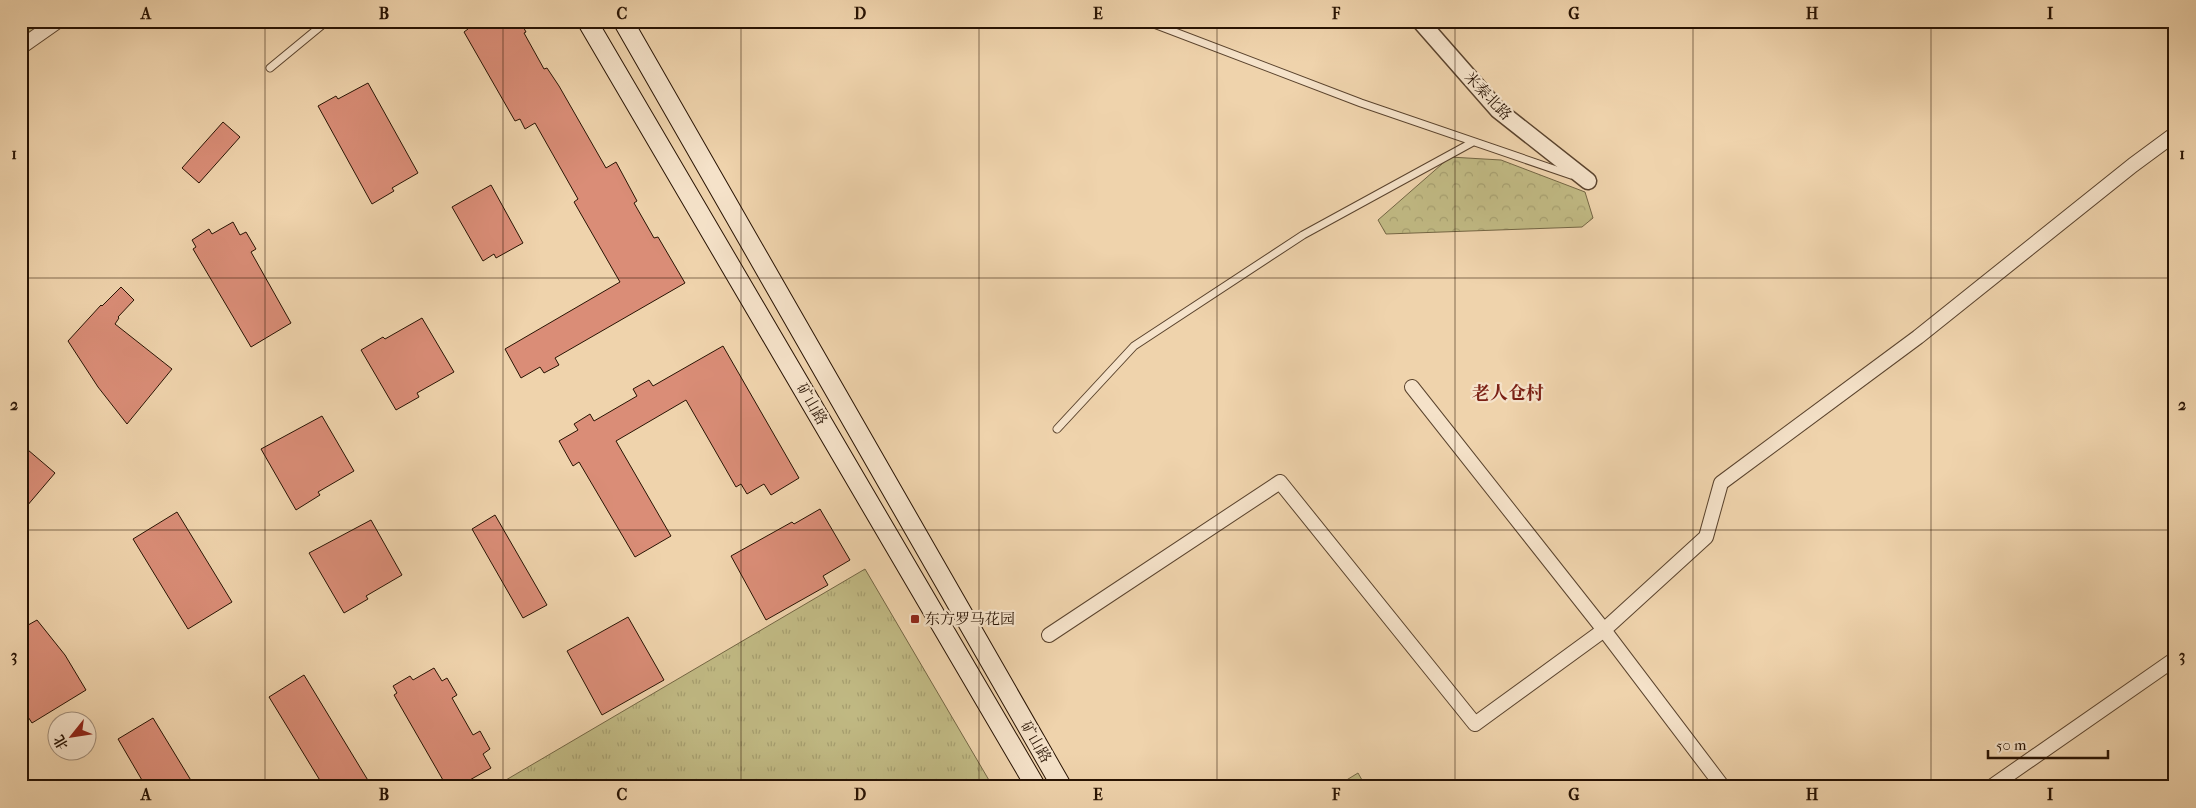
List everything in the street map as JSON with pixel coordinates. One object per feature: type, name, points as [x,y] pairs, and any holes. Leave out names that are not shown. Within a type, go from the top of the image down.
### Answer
[{"type":"main road","name":"矿山路","points":[[587,21],[1036,787]]},
{"type":"main road","name":"矿山路","points":[[623,21],[1062,787]]},
{"type":"street","points":[[21,47],[58,21]]},
{"type":"street","name":"米秦北路","points":[[1420,21],[1498,110],[1588,181]]},
{"type":"street","points":[[1048,636],[1280,482],[1475,724],[1604,630],[1706,537],[1721,483],[1918,337],[2133,164],[2175,134]]},
{"type":"street","points":[[1412,387],[1604,630],[1724,787]]},
{"type":"street","points":[[1991,787],[2175,659]]},
{"type":"lane","points":[[270,68],[327,21]]},
{"type":"lane","points":[[1146,21],[1361,103],[1588,181]]},
{"type":"lane","points":[[1057,429],[1134,346],[1303,235],[1473,142]]},
{"type":"green space","points":[[38,21],[51,21],[21,42],[21,33]]},
{"type":"green space","points":[[1450,157],[1501,160],[1585,192],[1593,218],[1582,227],[1386,234],[1378,220]]},
{"type":"green space","points":[[865,569],[993,787],[494,787]]},
{"type":"green space","points":[[1358,773],[1366,787],[1335,787]]},
{"type":"building","points":[[463,21],[520,21],[526,32],[524,33],[544,69],[547,68],[559,86],[606,168],[616,162],[637,201],[634,203],[654,238],[658,237],[685,283],[555,358],[559,365],[544,373],[540,367],[521,378],[505,349],[620,282],[574,202],[578,199],[535,123],[525,129],[520,119],[515,121],[464,32],[468,29]]},
{"type":"building","points":[[368,83],[418,173],[392,188],[394,191],[372,204],[318,106],[336,96],[338,99]]},
{"type":"building","points":[[223,122],[240,137],[199,183],[182,168]]},
{"type":"building","points":[[491,185],[523,243],[496,258],[494,254],[483,261],[452,207]]},
{"type":"building","points":[[233,222],[240,235],[246,232],[256,249],[251,252],[291,323],[251,347],[193,249],[196,247],[192,240],[209,229],[212,234]]},
{"type":"building","points":[[121,287],[134,300],[118,317],[115,324],[172,369],[127,424],[98,387],[68,341],[101,305]]},
{"type":"building","points":[[422,318],[454,372],[417,393],[419,397],[396,410],[361,350]]},
{"type":"building","points":[[723,346],[799,478],[771,495],[764,484],[747,494],[741,484],[736,487],[686,400],[616,441],[671,536],[635,557],[579,462],[573,466],[559,441],[578,430],[574,424],[590,414],[594,421],[637,396],[633,389],[649,380],[653,386]]},
{"type":"building","points":[[322,416],[354,471],[318,492],[320,495],[296,510],[261,449]]},
{"type":"building","points":[[21,444],[55,473],[21,513]]},
{"type":"building","points":[[820,509],[850,560],[823,576],[828,585],[766,620],[731,556],[792,522],[794,524]]},
{"type":"building","points":[[177,512],[232,602],[188,629],[133,539]]},
{"type":"building","points":[[495,515],[547,605],[523,618],[472,529]]},
{"type":"building","points":[[371,520],[402,575],[366,596],[368,599],[344,613],[309,553]]},
{"type":"building","points":[[628,617],[664,680],[602,715],[567,651]]},
{"type":"building","points":[[37,620],[65,655],[86,690],[53,710],[48,710],[48,713],[32,723],[21,706],[21,629]]},
{"type":"building","points":[[434,668],[442,681],[447,678],[457,695],[452,698],[473,735],[480,731],[490,749],[483,754],[491,768],[468,781],[471,787],[447,787],[394,695],[397,693],[393,686],[410,676],[413,680]]},
{"type":"building","points":[[304,675],[369,782],[361,787],[324,787],[269,697]]},
{"type":"building","points":[[153,718],[195,787],[146,787],[118,739]]},
{"type":"place","name":"东方罗马花园","points":[[915,619]]},
{"type":"district","name":"老人仓村","points":[[1508,393]]}]
